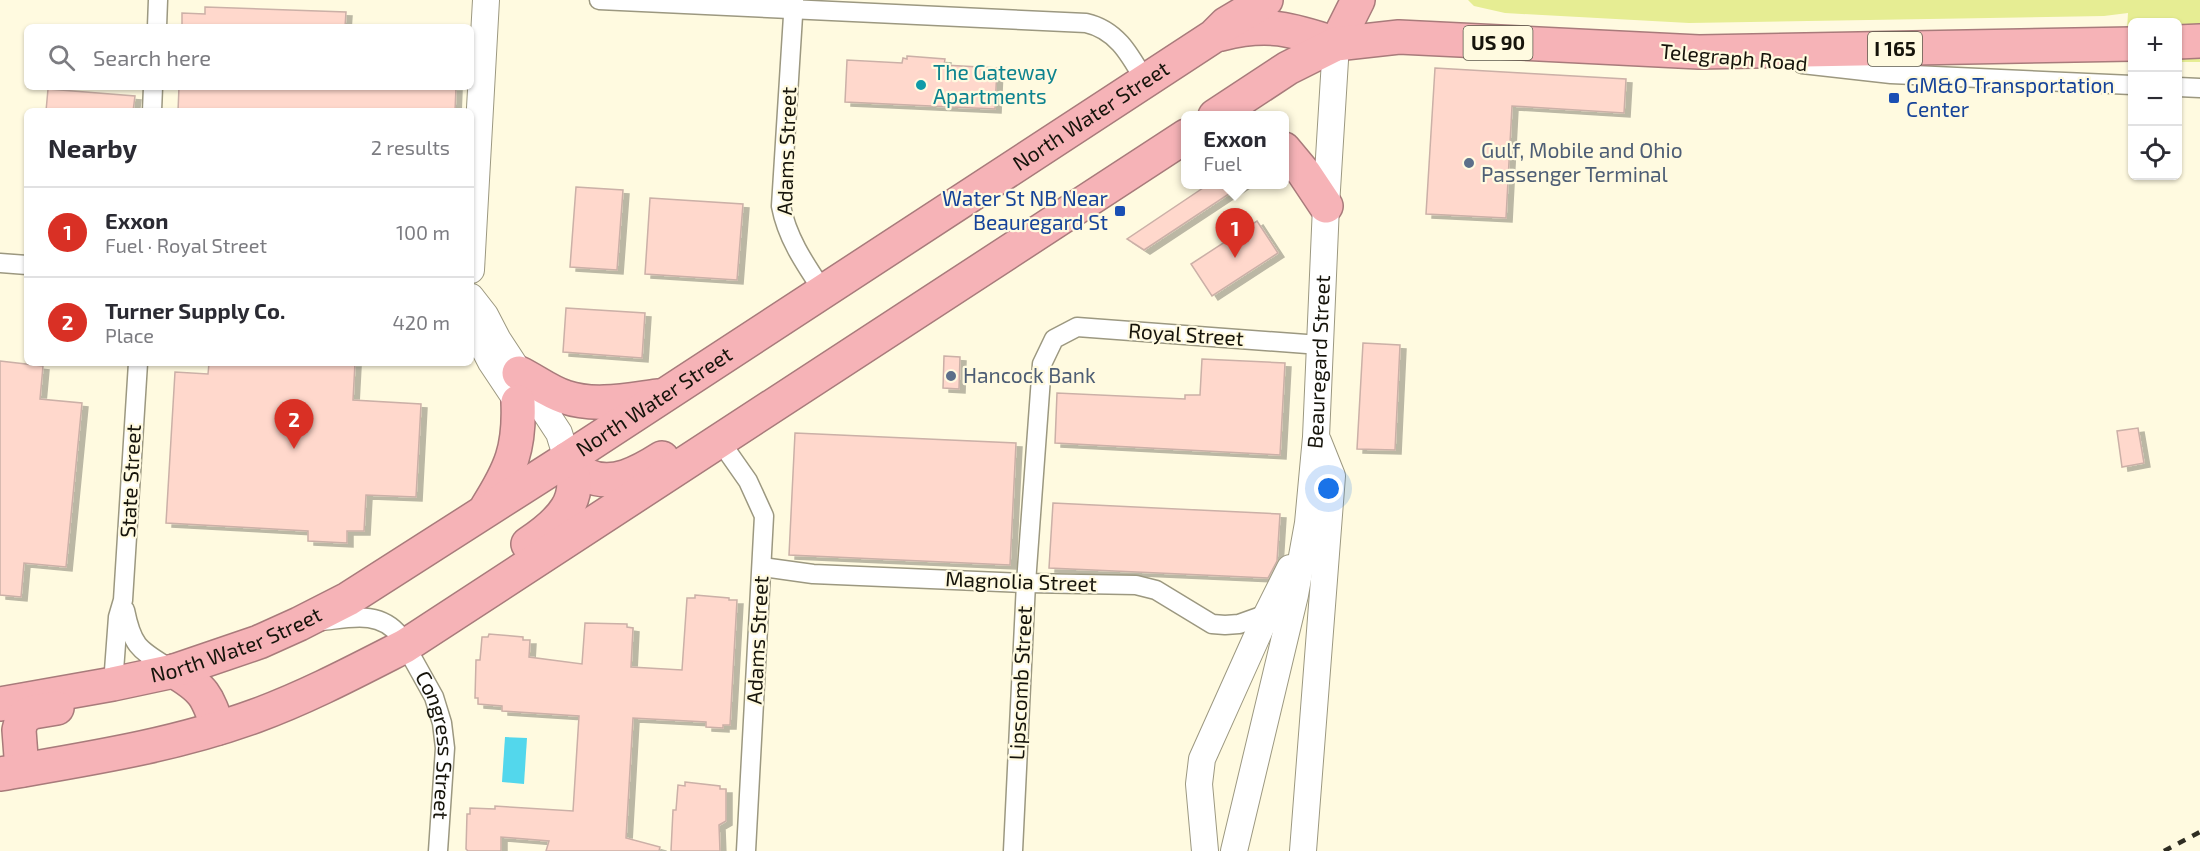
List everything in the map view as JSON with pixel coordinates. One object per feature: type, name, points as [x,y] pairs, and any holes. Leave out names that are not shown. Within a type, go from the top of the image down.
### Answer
[{"type":"highway","points":[[1223,111],[1288,68],[1336,44],[1358,0]]},
{"type":"highway","name":"North Water Street","points":[[0,704],[174,671],[259,642],[348,599],[567,459],[1214,36],[1226,24],[1258,3]]},
{"type":"highway","points":[[1214,36],[1248,28],[1282,28],[1336,44]]},
{"type":"highway","name":"Telegraph Road","points":[[1336,44],[1399,37],[1699,52]]},
{"type":"highway","points":[[2182,42],[2200,41]]},
{"type":"highway","name":"I 165","points":[[1699,52],[2128,44]]},
{"type":"highway","points":[[113,684],[85,703],[33,712],[24,716],[11,772],[114,754],[218,728],[255,716],[331,684],[405,646],[841,363],[976,271],[1181,140]]},
{"type":"highway","points":[[1289,155],[1326,206]]},
{"type":"highway","points":[[567,459],[582,473],[593,477],[615,479],[634,474],[649,467],[776,384],[841,363]]},
{"type":"highway","points":[[484,512],[506,478],[515,453],[519,426],[519,387],[579,400],[625,400],[665,395]]},
{"type":"highway","points":[[434,628],[479,578],[550,530],[560,520],[574,489],[574,473],[567,459]]},
{"type":"highway","points":[[174,671],[205,694],[218,728]]},
{"type":"street","points":[[157,24],[158,0]]},
{"type":"street","points":[[474,216],[486,0]]},
{"type":"street","points":[[599,0],[794,5],[1074,22],[1098,26],[1116,38],[1127,51],[1145,81]]},
{"type":"street","name":"Adams Street","points":[[794,5],[782,206],[787,230],[823,291]]},
{"type":"street","name":"Beauregard Street","points":[[1234,851],[1294,595],[1308,523],[1317,437],[1326,206],[1336,44]]},
{"type":"street","name":"Telegraph Road","points":[[1699,52],[1891,74],[2128,85]]},
{"type":"street","points":[[2182,87],[2200,88]]},
{"type":"street","points":[[152,108],[153,90]]},
{"type":"street","points":[[0,263],[24,266]]},
{"type":"street","points":[[474,301],[485,315],[498,340],[527,411],[550,446],[567,459]]},
{"type":"street","name":"Royal Street","points":[[1054,339],[1077,327],[1320,345]]},
{"type":"street","points":[[474,329],[490,362],[519,387]]},
{"type":"street","name":"Lipscomb Street","points":[[1013,851],[1026,583],[1042,364],[1054,339]]},
{"type":"street","name":"State Street","points":[[113,684],[118,617],[123,600],[138,366]]},
{"type":"street","points":[[1303,851],[1332,476],[1317,437]]},
{"type":"street","name":"Adams Street","points":[[720,441],[748,481],[764,516],[746,851]]},
{"type":"street","points":[[1205,851],[1199,784],[1202,759],[1267,614],[1285,581],[1308,523]]},
{"type":"street","name":"Magnolia Street","points":[[762,567],[813,574],[1144,586],[1166,595],[1212,624],[1239,624],[1267,614]]},
{"type":"street","name":"State Street","points":[[123,600],[132,638],[140,649],[174,671]]},
{"type":"street","name":"Congress Street","points":[[299,624],[354,617],[371,618],[384,622],[394,629],[405,646],[434,697],[442,723],[445,748],[438,851]]},
{"type":"green space","points":[[1468,0],[2200,0],[2200,62],[2182,62],[2182,18],[2128,18],[2128,61],[2125,61],[2128,13],[2104,16],[1689,23],[1505,13],[1474,6]]},
{"type":"water","points":[[505,737],[527,738],[524,784],[502,782]]},
{"type":"building","points":[[205,7],[346,12],[345,24],[182,24],[182,13],[205,14]]},
{"type":"building","name":"The Gateway Apartments","points":[[907,56],[945,59],[944,65],[997,68],[995,109],[845,102],[847,60],[902,63],[903,58],[907,59]]},
{"type":"building","name":"Gulf, Mobile and Ohio Passenger Terminal","points":[[1435,68],[1626,79],[1624,113],[1512,106],[1506,218],[1426,214]]},
{"type":"building","points":[[48,90],[135,96],[133,108],[46,108]]},
{"type":"building","points":[[179,90],[456,90],[455,108],[178,108]]},
{"type":"building","points":[[576,187],[623,190],[617,270],[570,267]]},
{"type":"building","points":[[1202,189],[1236,189],[1144,250],[1127,239]]},
{"type":"building","points":[[650,198],[743,204],[737,280],[645,274]]},
{"type":"building","points":[[1257,221],[1278,253],[1212,296],[1191,264]]},
{"type":"building","points":[[566,308],[645,313],[642,358],[563,352]]},
{"type":"building","points":[[1363,343],[1400,345],[1395,450],[1357,449]]},
{"type":"building","name":"Hancock Bank","points":[[944,356],[960,357],[959,389],[943,388]]},
{"type":"building","points":[[1202,359],[1285,363],[1280,455],[1055,443],[1057,393],[1185,399],[1185,395],[1200,395]]},
{"type":"building","points":[[0,361],[24,364],[24,366],[43,366],[40,399],[82,403],[66,567],[24,563],[21,597],[0,595]]},
{"type":"building","points":[[209,366],[355,366],[353,400],[421,404],[416,497],[366,495],[364,531],[347,531],[347,543],[308,541],[308,531],[166,523],[175,372],[208,374]]},
{"type":"building","points":[[2138,428],[2144,463],[2122,467],[2117,431]]},
{"type":"building","points":[[795,433],[1016,443],[1010,565],[789,555]]},
{"type":"building","points":[[1053,503],[1280,514],[1277,561],[1268,578],[1049,568]]},
{"type":"building","points":[[695,595],[737,600],[730,725],[723,725],[723,728],[706,727],[706,722],[633,718],[626,838],[660,847],[659,851],[546,851],[549,841],[501,837],[501,851],[468,851],[466,849],[467,814],[470,814],[470,808],[495,809],[495,806],[573,811],[579,716],[502,711],[502,706],[478,704],[478,698],[475,698],[476,660],[480,660],[482,637],[488,637],[489,634],[523,637],[523,640],[530,640],[529,657],[582,664],[585,623],[627,624],[627,627],[633,628],[631,667],[682,670],[687,598],[695,598]]},
{"type":"building","points":[[685,782],[720,786],[720,789],[726,789],[726,821],[719,825],[720,851],[671,851],[673,810],[676,810],[678,785],[685,786]]},
{"type":"railway","points":[[2164,851],[2200,832]]},
{"type":"place","name":"The Gateway Apartments","points":[[921,85]]},
{"type":"place","name":"GM&O Transportation Center","points":[[1894,98]]},
{"type":"place","name":"Gulf, Mobile and Ohio Passenger Terminal","points":[[1469,163]]},
{"type":"place","name":"Water St NB Near Beauregard St","points":[[1120,211]]},
{"type":"place","name":"Exxon","points":[[1235,258]]},
{"type":"place","name":"Hancock Bank","points":[[951,376]]},
{"type":"place","name":"Turner Supply Co.","points":[[294,449]]}]
